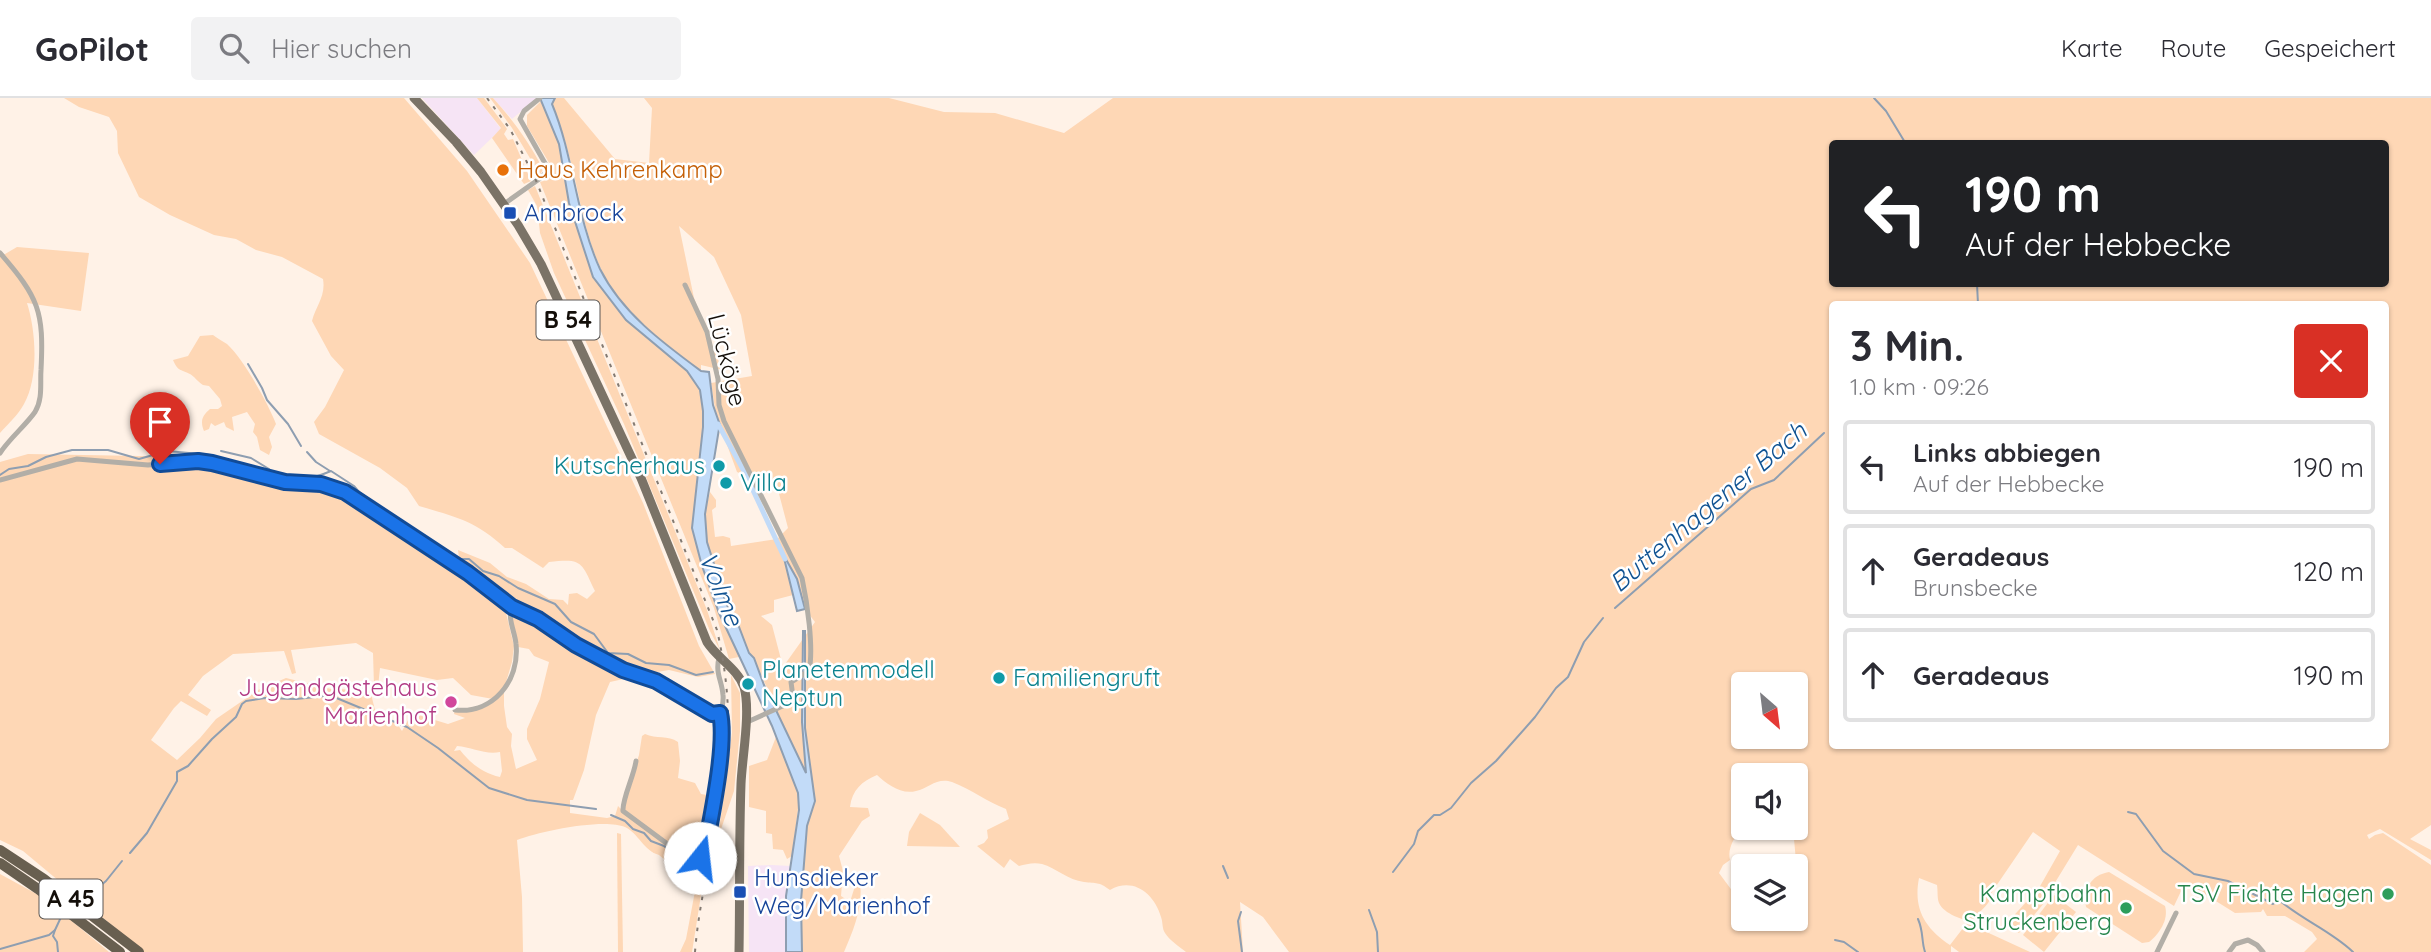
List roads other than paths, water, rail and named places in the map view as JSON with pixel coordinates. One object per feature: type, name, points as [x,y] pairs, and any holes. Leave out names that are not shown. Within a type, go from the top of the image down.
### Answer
[{"type":"highway","name":"A 45","points":[[0,850],[55,887],[139,952]]},
{"type":"highway","name":"A 45","points":[[0,863],[120,952]]},
{"type":"main road","name":"B 54","points":[[414,98],[463,149],[504,204],[541,264],[646,488],[704,634],[719,658],[738,676],[743,685],[746,698],[741,783],[739,952]]},
{"type":"street","points":[[504,204],[547,172],[546,165],[520,119],[540,98]]},
{"type":"street","points":[[0,253],[39,308],[43,354],[42,386],[38,405],[0,453]]},
{"type":"street","name":"Lücköge","points":[[685,285],[707,332],[724,421],[802,578],[807,602],[811,654],[808,673],[791,682],[793,698],[790,702],[745,723]]},
{"type":"street","points":[[0,480],[77,459],[148,465],[205,462],[285,482],[321,484],[364,502],[406,534],[468,573],[512,607],[538,619],[576,645],[623,670],[656,681],[712,714],[720,713]]},
{"type":"street","points":[[455,710],[484,708],[506,684],[515,665],[517,646],[509,613],[512,607]]},
{"type":"street","points":[[636,761],[623,811],[689,860],[700,858],[705,851],[715,793],[721,731],[723,694],[717,672],[719,658]]},
{"type":"street","points":[[2157,952],[2176,913]]},
{"type":"street","points":[[2229,952],[2235,944],[2248,940],[2257,944],[2263,952]]},
{"type":"water","name":"Volme","points":[[540,98],[555,98],[552,104],[565,145],[585,229],[609,285],[644,326],[701,371],[709,372],[713,405],[721,428],[705,514],[707,542],[722,579],[721,589],[729,610],[736,619],[749,653],[754,658],[806,773],[802,722],[805,631],[805,728],[815,801],[807,826],[801,901],[802,952],[786,952],[786,896],[799,810],[798,793],[772,726],[719,613],[692,528],[703,427],[700,390],[687,371],[626,320],[593,277],[569,203],[559,144]]},
{"type":"water","points":[[783,554],[797,579],[805,609],[797,611]]},
{"type":"waterway","name":"Buttenhagener Bach","points":[[1874,98],[1886,111],[1904,140]]},
{"type":"waterway","name":"Buttenhagener Bach","points":[[1977,287],[1978,301]]},
{"type":"waterway","points":[[248,364],[267,400],[288,424],[301,446]]},
{"type":"waterway","points":[[718,424],[745,473],[785,559]]},
{"type":"waterway","name":"Buttenhagener Bach","points":[[1615,608],[1751,489],[1774,480],[1824,433]]},
{"type":"waterway","points":[[0,475],[9,469],[28,466],[46,457],[72,450],[108,450],[139,459],[167,451],[211,455]]},
{"type":"waterway","points":[[221,451],[251,458],[269,469]]},
{"type":"waterway","points":[[307,452],[330,471]]},
{"type":"waterway","points":[[278,473],[305,478],[331,471],[399,521]]},
{"type":"waterway","points":[[405,526],[452,559],[469,559],[483,571],[499,576],[518,588],[555,604],[571,622],[594,634],[608,653],[628,654],[646,663],[669,665],[696,675],[713,672]]},
{"type":"waterway","name":"Buttenhagener Bach","points":[[1393,872],[1414,844],[1418,831],[1434,815],[1440,815],[1451,808],[1471,783],[1496,761],[1535,717],[1556,688],[1568,677],[1584,642],[1603,618]]},
{"type":"waterway","points":[[130,853],[147,833],[177,781],[177,772],[188,766],[236,717],[242,704],[265,698],[334,697],[407,727],[489,788],[527,800],[596,809]]},
{"type":"waterway","points":[[2128,812],[2136,814],[2163,851],[2194,874],[2228,881],[2273,904],[2279,900],[2353,952]]},
{"type":"waterway","points":[[611,815],[644,833],[651,841],[664,846],[697,873],[705,874]]},
{"type":"waterway","points":[[81,902],[106,881],[122,861]]},
{"type":"waterway","points":[[1223,866],[1228,878]]},
{"type":"waterway","points":[[712,873],[734,869]]},
{"type":"waterway","name":"Buttenhagener Bach","points":[[1369,910],[1377,932],[1378,952]]},
{"type":"waterway","points":[[1241,912],[1238,921],[1242,952]]},
{"type":"waterway","points":[[0,949],[49,935],[55,930],[62,915]]},
{"type":"waterway","points":[[1918,919],[1925,952]]},
{"type":"waterway","points":[[55,930],[53,936],[58,952]]},
{"type":"waterway","points":[[1835,940],[1844,942],[1858,952]]},
{"type":"railway","points":[[487,98],[510,129],[535,178],[717,630],[727,696],[727,745],[723,786],[695,952]]},
{"type":"place","name":"Haus Kehrenkamp","points":[[503,170]]},
{"type":"place","name":"Ambrock","points":[[510,213]]},
{"type":"place","name":"Kutscherhaus","points":[[719,466]]},
{"type":"place","name":"Villa","points":[[726,483]]},
{"type":"place","name":"Familiengruft","points":[[999,678]]},
{"type":"place","name":"Planetenmodell Neptun","points":[[748,684]]},
{"type":"place","name":"Jugendgästehaus Marienhof","points":[[451,702]]},
{"type":"place","name":"Hunsdieker Weg/Marienhof","points":[[740,892]]},
{"type":"place","name":"TSV Fichte Hagen","points":[[2388,894]]},
{"type":"place","name":"Kampfbahn Struckenberg","points":[[2126,908]]}]
